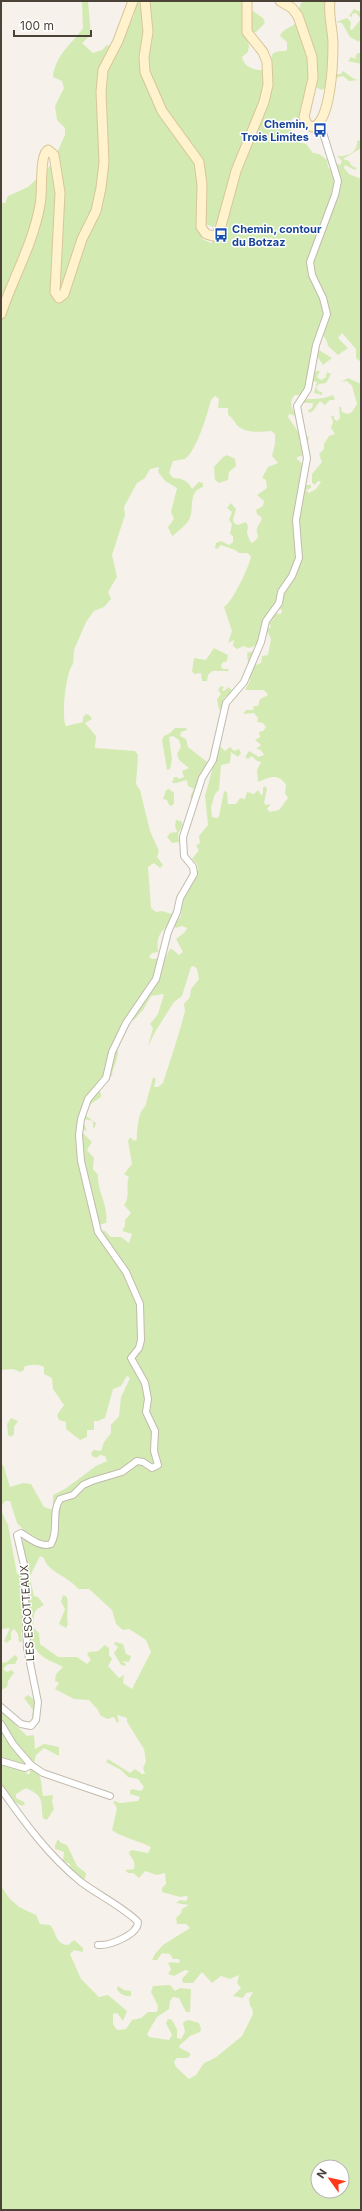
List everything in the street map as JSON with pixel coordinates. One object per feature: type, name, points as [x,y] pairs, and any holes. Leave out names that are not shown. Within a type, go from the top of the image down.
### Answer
[{"type":"street","points":[[1,314],[10,288],[25,255],[39,212],[42,196],[42,156],[48,150],[54,155],[60,192],[55,292],[59,298],[64,294],[84,235],[96,211],[101,188],[104,162],[101,92],[103,70],[118,41],[133,1]]},
{"type":"street","points":[[145,1],[148,32],[144,57],[145,72],[162,111],[199,162],[202,185],[201,227],[206,234],[213,236],[217,234],[221,226],[236,171],[262,106],[268,85],[267,62],[262,52],[247,32],[246,1]]},
{"type":"street","points":[[280,1],[292,8],[298,16],[307,39],[314,71],[304,118],[307,124],[312,127],[320,123],[327,102],[333,61],[330,1]]},
{"type":"street","name":"LES ESCOTTEAUX","points":[[1,1707],[24,1726],[32,1725],[37,1719],[38,1702],[27,1648],[24,1565],[16,1537],[18,1533],[21,1533],[40,1544],[51,1544],[56,1527],[56,1506],[60,1499],[73,1495],[83,1485],[92,1481],[122,1472],[137,1461],[143,1462],[152,1468],[158,1465],[154,1451],[155,1431],[146,1412],[148,1399],[145,1383],[131,1358],[139,1348],[141,1340],[140,1304],[126,1272],[98,1232],[81,1161],[79,1128],[86,1104],[106,1078],[112,1052],[126,1023],[156,979],[168,932],[180,898],[194,874],[193,867],[184,856],[182,837],[202,778],[213,760],[226,703],[243,685],[261,642],[266,621],[279,603],[281,592],[292,576],[298,558],[296,520],[307,458],[297,406],[308,391],[317,340],[327,314],[320,291],[312,275],[310,262],[335,195],[338,181],[320,123]]},
{"type":"street","points":[[1,1724],[13,1744],[31,1765],[43,1773],[110,1796]]},
{"type":"street","points":[[1,1761],[25,1768],[31,1765]]},
{"type":"street","points":[[1,1789],[37,1837],[57,1859],[81,1882],[138,1922],[138,1926],[134,1930],[115,1942],[98,1945]]},
{"type":"green space","points":[[82,1],[88,1],[91,35],[82,43],[93,53],[102,50],[107,45],[110,46],[109,49],[122,44],[121,37],[134,16],[136,6],[133,1],[242,1],[243,16],[253,11],[263,18],[265,23],[256,32],[252,32],[246,37],[249,45],[248,52],[242,57],[243,61],[246,65],[254,69],[271,70],[273,54],[279,51],[286,51],[287,49],[287,42],[280,36],[285,30],[299,20],[301,15],[299,9],[301,3],[306,1],[325,1],[329,47],[326,87],[322,90],[313,86],[307,93],[301,106],[300,120],[295,117],[292,119],[291,136],[295,141],[306,144],[313,153],[319,154],[327,160],[328,167],[332,172],[334,162],[340,165],[342,161],[337,156],[345,156],[352,153],[356,148],[357,141],[361,140],[361,148],[343,159],[349,161],[352,166],[357,168],[355,170],[345,165],[344,168],[349,174],[361,179],[361,362],[356,358],[356,349],[342,333],[338,338],[348,348],[338,355],[328,346],[326,339],[323,336],[316,334],[314,347],[332,358],[323,365],[317,356],[312,374],[316,371],[320,371],[317,377],[321,380],[326,377],[327,372],[331,374],[326,383],[319,384],[316,387],[318,391],[322,392],[322,395],[314,393],[317,382],[311,381],[304,396],[306,399],[313,399],[333,395],[335,400],[330,400],[325,405],[320,401],[313,411],[309,413],[308,410],[312,408],[313,403],[303,403],[299,395],[295,395],[291,403],[296,416],[289,414],[288,417],[299,433],[309,437],[308,441],[302,437],[299,440],[303,452],[302,456],[297,457],[297,459],[309,470],[304,485],[311,485],[311,488],[306,490],[309,493],[316,489],[321,482],[318,481],[315,485],[312,483],[312,474],[322,462],[319,454],[324,449],[324,444],[329,436],[335,434],[331,428],[333,422],[331,416],[334,416],[334,419],[337,421],[340,418],[339,407],[341,407],[342,412],[348,414],[352,412],[357,404],[352,386],[347,381],[341,382],[348,378],[361,384],[361,2210],[1,2210],[1,1886],[9,1898],[19,1907],[36,1915],[40,1924],[50,1925],[61,1943],[68,1945],[74,1940],[83,1948],[83,1952],[74,1950],[70,1954],[81,1979],[99,1997],[108,1995],[127,2011],[123,2021],[117,2013],[113,2014],[113,2024],[117,2030],[126,2029],[132,2020],[141,2018],[148,2012],[157,2012],[158,2006],[151,1992],[153,1986],[170,1985],[175,1991],[180,1988],[191,1989],[190,2012],[186,2012],[179,1998],[173,1997],[170,2001],[169,2009],[157,2017],[147,2034],[149,2037],[169,2040],[172,2035],[166,2023],[168,2019],[172,2020],[177,2029],[177,2038],[181,2039],[185,2032],[183,2023],[185,2021],[189,2020],[199,2023],[201,2029],[200,2032],[190,2036],[179,2046],[190,2053],[190,2056],[187,2058],[177,2058],[174,2062],[176,2067],[189,2079],[196,2075],[204,2063],[215,2058],[242,2036],[253,2014],[249,1999],[253,1992],[246,1993],[243,1998],[233,1996],[241,1988],[237,1983],[239,1975],[230,1979],[221,1976],[212,1983],[202,1972],[193,1983],[183,1983],[182,1979],[189,1971],[185,1970],[174,1976],[168,1974],[171,1969],[168,1963],[178,1963],[180,1962],[179,1959],[173,1959],[170,1954],[162,1953],[157,1960],[152,1960],[163,1945],[190,1928],[186,1924],[177,1924],[176,1918],[181,1913],[182,1909],[189,1905],[176,1903],[180,1900],[186,1901],[188,1897],[186,1896],[180,1897],[162,1892],[162,1888],[166,1884],[165,1873],[157,1875],[145,1871],[139,1878],[133,1873],[128,1873],[125,1870],[134,1869],[134,1861],[129,1852],[132,1850],[148,1853],[151,1847],[112,1830],[117,1808],[113,1802],[115,1801],[120,1803],[138,1801],[140,1797],[130,1794],[130,1791],[132,1789],[141,1791],[144,1787],[138,1779],[128,1777],[121,1770],[106,1762],[108,1759],[130,1773],[135,1769],[142,1774],[145,1774],[143,1768],[146,1762],[144,1749],[127,1722],[127,1718],[117,1715],[119,1721],[117,1723],[114,1717],[107,1719],[100,1715],[98,1710],[89,1700],[74,1699],[55,1689],[59,1683],[55,1681],[56,1674],[63,1667],[45,1658],[36,1649],[31,1649],[24,1630],[21,1633],[22,1642],[19,1642],[18,1634],[14,1629],[11,1632],[11,1639],[7,1643],[4,1641],[10,1628],[1,1629],[1,1510],[8,1525],[17,1574],[22,1573],[24,1567],[25,1559],[21,1542],[28,1534],[17,1523],[10,1501],[5,1501],[1,1507],[1,1463],[4,1467],[10,1487],[23,1483],[31,1484],[44,1507],[53,1510],[53,1495],[65,1489],[96,1466],[107,1461],[105,1456],[100,1455],[96,1458],[92,1456],[91,1453],[94,1450],[101,1451],[104,1442],[111,1433],[111,1425],[119,1416],[121,1397],[130,1378],[127,1376],[121,1386],[113,1389],[105,1418],[94,1421],[94,1430],[87,1430],[87,1437],[80,1440],[66,1429],[66,1422],[59,1420],[57,1415],[64,1405],[53,1389],[52,1378],[44,1374],[44,1367],[29,1365],[24,1367],[24,1370],[20,1372],[13,1369],[1,1370],[1,203],[5,203],[8,196],[28,187],[52,164],[65,135],[65,128],[57,120],[55,106],[64,88],[62,81],[53,77],[54,69],[60,56],[83,28]],"holes":[[[227,219],[227,233],[221,241],[215,239],[211,243],[202,239],[200,233],[205,224],[213,227],[218,222]],[[215,396],[219,399],[218,408],[228,408],[228,415],[239,427],[252,432],[271,431],[275,434],[275,444],[272,456],[278,463],[268,467],[262,478],[266,480],[267,488],[257,495],[264,501],[263,506],[256,510],[257,514],[262,518],[257,528],[258,537],[252,543],[247,533],[248,526],[246,522],[238,525],[234,523],[233,520],[236,509],[231,503],[227,508],[232,512],[229,520],[232,524],[230,534],[233,536],[233,542],[229,545],[221,541],[216,543],[215,548],[217,549],[221,545],[239,553],[247,553],[251,556],[240,583],[231,599],[224,607],[232,631],[228,643],[234,640],[233,646],[237,649],[244,646],[248,648],[253,647],[260,638],[265,616],[274,606],[282,610],[281,614],[278,614],[276,611],[270,618],[273,619],[269,623],[271,626],[267,631],[271,639],[268,655],[262,656],[261,663],[256,665],[251,658],[253,651],[247,653],[250,681],[245,690],[264,690],[268,695],[260,699],[258,706],[254,706],[253,710],[246,710],[243,714],[254,713],[258,718],[257,722],[263,723],[266,727],[263,731],[259,732],[260,737],[255,740],[261,745],[256,749],[261,750],[264,755],[259,757],[249,751],[245,757],[248,759],[252,756],[257,761],[261,762],[257,770],[258,782],[273,777],[280,778],[286,785],[285,793],[288,798],[279,810],[270,812],[267,809],[271,804],[266,805],[264,803],[267,789],[265,786],[263,788],[263,794],[261,795],[258,790],[254,794],[247,792],[245,799],[240,798],[236,804],[228,804],[227,792],[224,791],[219,816],[217,818],[212,817],[211,807],[215,794],[219,790],[221,765],[230,763],[231,752],[238,757],[241,753],[239,749],[234,751],[230,747],[225,751],[219,745],[205,796],[208,825],[199,836],[200,843],[196,846],[199,850],[192,859],[197,864],[198,869],[182,897],[181,916],[173,925],[176,928],[182,926],[187,928],[185,932],[176,939],[183,952],[179,955],[170,949],[165,958],[152,959],[149,957],[152,953],[158,952],[159,937],[169,923],[172,914],[162,911],[156,912],[151,908],[148,867],[154,863],[160,868],[163,865],[157,857],[159,851],[150,831],[140,790],[136,784],[138,755],[135,751],[95,748],[96,736],[85,723],[92,719],[89,715],[86,714],[83,717],[83,722],[66,726],[64,714],[66,684],[70,668],[73,664],[74,650],[86,622],[94,611],[104,607],[111,599],[108,592],[117,577],[112,555],[125,515],[124,507],[137,483],[145,478],[150,469],[159,467],[158,472],[165,481],[177,488],[171,512],[174,519],[168,527],[171,534],[173,536],[186,525],[189,520],[191,516],[193,497],[198,489],[203,487],[203,483],[199,482],[192,489],[187,482],[182,479],[173,478],[169,473],[173,461],[185,459],[194,448],[201,432],[211,400]],[[194,966],[197,969],[199,979],[191,989],[190,997],[184,1004],[185,1011],[163,1083],[158,1087],[154,1087],[156,1079],[153,1077],[146,1105],[141,1111],[139,1117],[137,1139],[134,1141],[130,1137],[128,1141],[132,1164],[124,1174],[129,1177],[128,1195],[124,1205],[131,1213],[125,1220],[125,1226],[122,1231],[132,1234],[129,1243],[121,1237],[111,1237],[105,1231],[99,1230],[98,1225],[106,1223],[106,1211],[99,1187],[98,1175],[93,1169],[94,1158],[87,1150],[92,1142],[82,1132],[82,1129],[87,1131],[83,1121],[84,1119],[93,1121],[93,1128],[95,1127],[96,1123],[85,1115],[88,1106],[101,1097],[101,1093],[95,1089],[100,1079],[112,1076],[118,1051],[113,1049],[128,1017],[134,1020],[143,1010],[151,996],[164,994],[158,1014],[150,1024],[153,1028],[148,1047],[155,1032],[174,1002],[182,996],[191,967]],[[40,1556],[44,1558],[49,1567],[70,1581],[78,1589],[89,1589],[112,1610],[116,1624],[123,1630],[129,1629],[146,1640],[151,1652],[132,1689],[123,1683],[124,1675],[119,1678],[108,1666],[112,1659],[109,1655],[109,1648],[105,1645],[98,1651],[89,1652],[87,1654],[91,1660],[87,1664],[77,1657],[58,1657],[40,1644],[39,1633],[33,1627],[34,1614],[37,1609],[44,1605],[38,1597],[34,1596],[30,1576]]]},
{"type":"green space","points":[[354,9],[361,12],[361,19],[356,13],[352,14],[352,17],[349,16]]},
{"type":"green space","points":[[347,18],[351,22],[350,29],[352,30],[361,19],[361,38],[359,42],[350,37],[342,23],[336,22]]},
{"type":"green space","points":[[358,53],[361,53],[361,64],[348,61],[351,57],[356,59],[355,56]]},
{"type":"green space","points":[[343,71],[354,79],[359,80],[349,81],[343,76],[336,78],[336,74],[341,74]]},
{"type":"green space","points":[[227,455],[235,459],[236,466],[229,472],[228,480],[219,483],[215,480],[214,467],[223,457]]},
{"type":"green space","points":[[214,648],[228,655],[227,661],[222,663],[221,667],[223,669],[228,669],[229,671],[212,671],[208,675],[207,681],[202,681],[201,673],[194,674],[192,671],[194,658],[206,660]]},
{"type":"green space","points":[[221,686],[224,687],[222,690],[224,691],[229,687],[233,692],[224,698],[223,707],[219,710],[217,699],[221,694],[218,690]]},
{"type":"green space","points":[[175,728],[186,728],[187,730],[181,732],[180,736],[186,739],[188,747],[207,762],[192,799],[190,797],[194,789],[188,786],[187,780],[172,783],[174,777],[179,779],[184,777],[182,771],[189,768],[179,760],[177,754],[181,747],[179,740],[173,736],[169,737],[172,759],[170,769],[167,770],[162,740],[164,736]]},
{"type":"green space","points":[[169,789],[174,793],[174,803],[172,806],[169,805],[167,800],[163,799],[166,790]]},
{"type":"green space","points":[[176,820],[181,821],[183,825],[178,834],[179,842],[172,843],[167,837],[170,833],[177,832],[175,826]]},
{"type":"green space","points":[[11,1418],[18,1421],[14,1427],[14,1434],[11,1437],[8,1435],[7,1424]]},
{"type":"green space","points":[[63,1595],[67,1597],[68,1600],[68,1624],[66,1628],[59,1624],[65,1609],[61,1602]]},
{"type":"green space","points":[[115,1642],[123,1644],[126,1654],[131,1656],[129,1662],[122,1661],[126,1664],[125,1666],[121,1665],[114,1653],[118,1647],[114,1644]]},
{"type":"green space","points":[[15,1655],[18,1658],[15,1664],[8,1664],[3,1669],[7,1672],[12,1670],[14,1673],[8,1681],[7,1687],[1,1690],[1,1663],[7,1662]]},
{"type":"green space","points":[[28,1695],[36,1701],[37,1713],[31,1723],[33,1710],[24,1698]]},
{"type":"green space","points":[[1,1711],[27,1736],[34,1735],[35,1749],[44,1744],[59,1747],[59,1756],[44,1748],[36,1755],[34,1763],[22,1759],[27,1764],[18,1763],[16,1767],[28,1774],[30,1774],[30,1769],[37,1772],[41,1780],[43,1796],[53,1795],[52,1802],[54,1809],[47,1820],[43,1818],[41,1800],[37,1794],[26,1788],[16,1794],[16,1798],[25,1804],[22,1806],[14,1802],[6,1790],[1,1791]]},
{"type":"green space","points":[[58,1839],[61,1843],[67,1845],[77,1866],[86,1873],[85,1879],[79,1878],[70,1869],[70,1864],[63,1861],[64,1852],[55,1849]]},
{"type":"green space","points":[[118,1986],[124,1990],[131,1991],[131,1996],[121,1994],[117,1989]]},
{"type":"place","name":"Chemin, Trois Limites","points":[[320,130]]},
{"type":"place","name":"Chemin, contour du Botzaz","points":[[221,235]]}]
